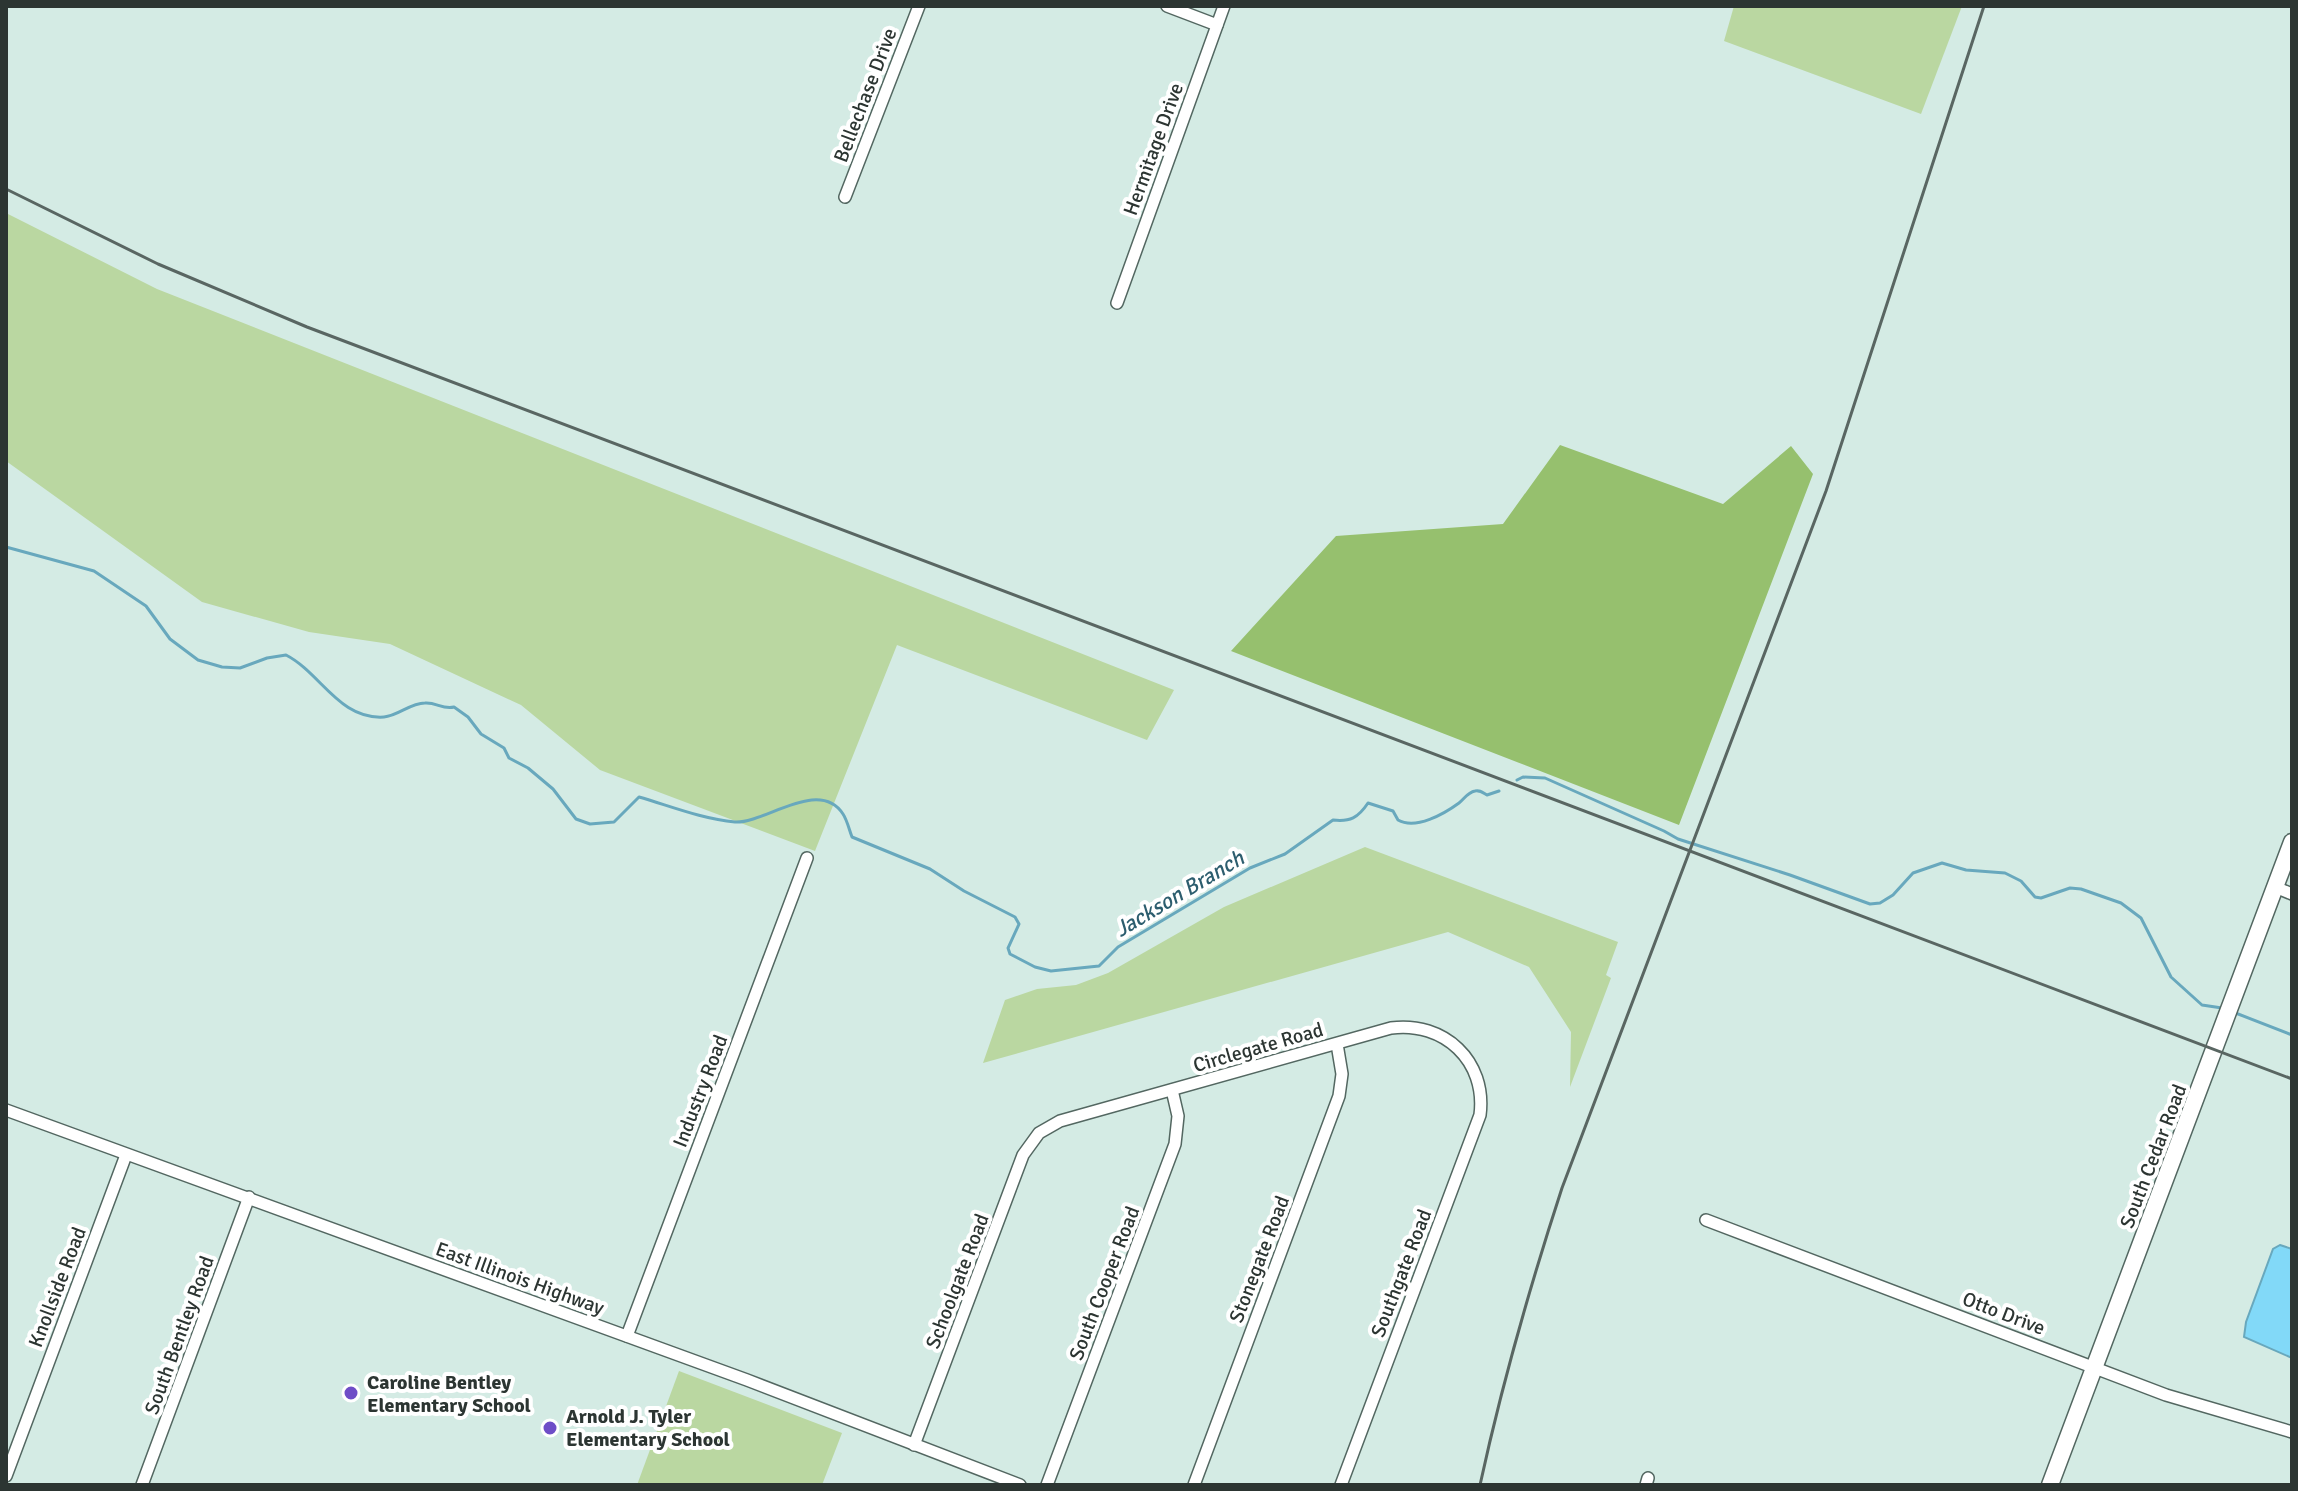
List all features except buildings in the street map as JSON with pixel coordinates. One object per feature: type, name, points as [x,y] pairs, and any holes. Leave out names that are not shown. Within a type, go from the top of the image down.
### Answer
[{"type":"main road","name":"South Cedar Road","points":[[2050,1485],[2292,842]]},
{"type":"street","name":"Bellechase Drive","points":[[845,197],[919,6]]},
{"type":"street","points":[[1167,6],[1217,25]]},
{"type":"street","name":"Hermitage Drive","points":[[1117,303],[1224,6]]},
{"type":"street","name":"Industry Road","points":[[627,1336],[807,858]]},
{"type":"street","points":[[2275,887],[2292,894]]},
{"type":"street","name":"Circlegate Road","points":[[1039,1133],[1060,1121],[1391,1028],[1419,1027],[1453,1043],[1464,1053],[1475,1072]]},
{"type":"street","name":"Stonegate Road","points":[[1194,1485],[1339,1096],[1342,1074],[1337,1044]]},
{"type":"street","name":"Southgate Road","points":[[1341,1485],[1477,1123],[1481,1099],[1475,1072]]},
{"type":"street","name":"South Cooper Road","points":[[1047,1485],[1175,1144],[1178,1116],[1172,1090]]},
{"type":"street","name":"East Illinois Highway","points":[[6,1110],[627,1336],[1020,1485]]},
{"type":"street","name":"Schoolgate Road","points":[[914,1445],[1023,1155],[1039,1133]]},
{"type":"street","name":"Knollside Road","points":[[6,1476],[126,1155]]},
{"type":"street","name":"South Bentley Road","points":[[142,1485],[249,1197]]},
{"type":"street","name":"Otto Drive","points":[[1706,1220],[2205,1408],[2292,1432]]},
{"type":"green space","points":[[1734,6],[1962,6],[1921,114],[1724,41]]},
{"type":"green space","points":[[6,213],[157,289],[1174,690],[1147,740],[897,645],[815,851],[600,770],[521,705],[390,644],[309,632],[202,602],[6,461]]},
{"type":"green space","points":[[1560,445],[1723,504],[1791,446],[1813,474],[1679,825],[1231,651],[1336,536],[1503,524]]},
{"type":"green space","points":[[1365,847],[1618,942],[1606,975],[1611,978],[1570,1087],[1571,1032],[1529,967],[1448,932],[983,1063],[1005,1000],[1037,989],[1076,985],[1108,973],[1224,907]]},
{"type":"green space","points":[[679,1371],[842,1433],[822,1485],[637,1485]]},
{"type":"water","points":[[2280,1245],[2292,1249],[2292,1358],[2244,1337],[2246,1322],[2273,1249]]},
{"type":"waterway","name":"Jackson Branch","points":[[6,547],[94,571],[146,606],[170,639],[198,660],[240,668],[286,655],[342,703],[368,716],[389,716],[414,705],[429,703],[454,707],[468,717],[481,734],[504,748],[509,758],[528,768],[553,789],[576,819],[590,824],[614,822],[639,797],[698,815],[735,822],[747,821],[806,801],[820,800],[833,804],[844,816],[852,837],[930,869],[964,891],[1015,917],[1019,924],[1008,948],[1010,954],[1035,967],[1051,971],[1099,966],[1118,947],[1250,868],[1285,854],[1333,820],[1353,818],[1368,803],[1393,811],[1398,820],[1413,823],[1438,816],[1473,792],[1480,791],[1487,795],[1499,791]]},
{"type":"waterway","name":"Jackson Branch","points":[[1517,780],[1523,777],[1545,778],[1678,839],[1870,904],[1880,903],[1893,895],[1913,873],[1942,863],[1966,870],[2005,873],[2021,881],[2035,897],[2041,898],[2070,888],[2081,889],[2121,903],[2141,918],[2171,977],[2202,1005],[2222,1008]]},
{"type":"waterway","name":"Jackson Branch","points":[[2233,1012],[2292,1035]]},
{"type":"railway","points":[[1480,1485],[1517,1335],[1562,1188],[1826,491],[1984,6]]},
{"type":"railway","points":[[6,189],[158,264],[307,327],[2292,1079]]},
{"type":"place","name":"Caroline Bentley Elementary School","points":[[351,1393]]},
{"type":"place","name":"Arnold J. Tyler Elementary School","points":[[550,1428]]}]
